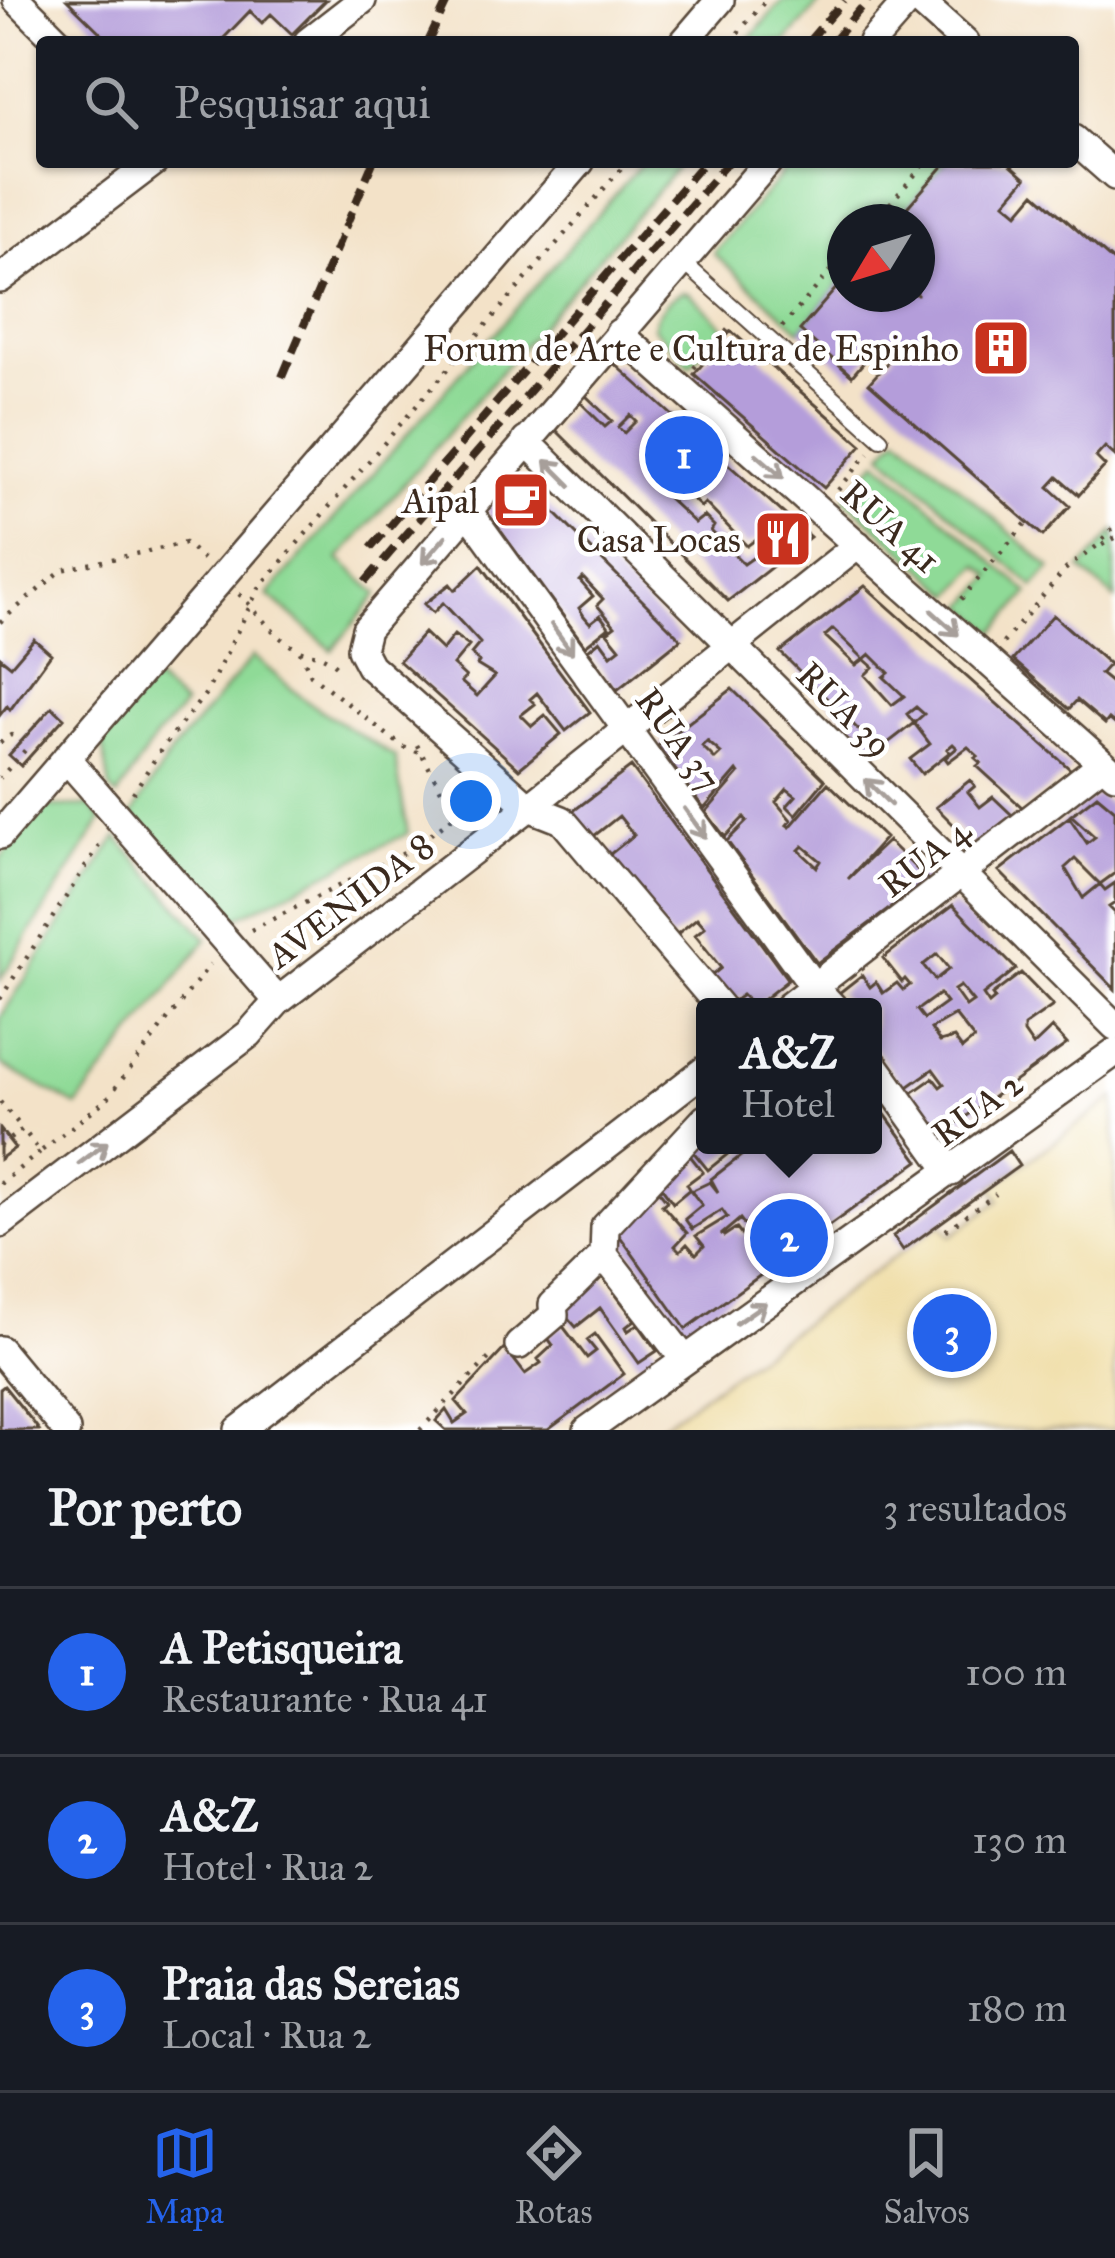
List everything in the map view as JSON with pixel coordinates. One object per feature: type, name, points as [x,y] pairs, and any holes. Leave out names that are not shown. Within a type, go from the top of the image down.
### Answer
[{"type":"street","points":[[17,0],[53,36]]},
{"type":"street","points":[[316,36],[362,0]]},
{"type":"street","points":[[689,36],[720,0]]},
{"type":"street","points":[[877,36],[908,0]]},
{"type":"street","points":[[918,0],[958,36]]},
{"type":"street","points":[[1079,144],[1115,176]]},
{"type":"street","points":[[0,279],[146,168]]},
{"type":"street","points":[[0,835],[575,168]]},
{"type":"street","points":[[712,998],[562,820],[530,807],[370,666],[361,649],[365,629],[763,168]]},
{"type":"street","name":"RUA 41","points":[[619,333],[1109,768]]},
{"type":"street","name":"RUA 39","points":[[526,441],[1115,1026]]},
{"type":"street","name":"RUA 37","points":[[467,511],[823,997]]},
{"type":"street","name":"AVENIDA 8","points":[[0,1224],[249,1034],[278,1001],[858,544]]},
{"type":"street","points":[[66,758],[278,1001]]},
{"type":"street","name":"RUA 4","points":[[823,997],[961,875],[1109,768]]},
{"type":"street","name":"RUA 2","points":[[588,1430],[1115,1052]]},
{"type":"street","points":[[882,1076],[951,1172]]},
{"type":"street","points":[[239,1430],[696,1077]]},
{"type":"street","points":[[685,1360],[604,1255],[605,1227],[696,1129]]},
{"type":"street","points":[[519,1346],[554,1316],[553,1306],[604,1255]]},
{"type":"street","points":[[0,1350],[67,1430]]},
{"type":"lane","points":[[682,261],[881,439]]},
{"type":"path","points":[[735,36],[766,0]]},
{"type":"path","points":[[0,999],[162,748],[207,692],[249,603],[622,168]]},
{"type":"path","points":[[890,204],[921,168]]},
{"type":"path","points":[[771,339],[827,275]]},
{"type":"path","points":[[678,386],[741,314]]},
{"type":"path","points":[[823,513],[881,439]]},
{"type":"path","points":[[953,608],[1027,522]]},
{"type":"path","points":[[997,649],[1066,569],[1115,526]]},
{"type":"path","points":[[1097,546],[1115,538]]},
{"type":"path","points":[[0,622],[62,570],[185,543],[273,632],[300,651],[322,653],[349,677]]},
{"type":"path","points":[[300,651],[311,675],[403,747],[420,753]]},
{"type":"path","points":[[0,743],[11,735],[26,748],[0,778]]},
{"type":"path","points":[[414,735],[455,816]]},
{"type":"path","points":[[238,937],[410,850],[500,781]]},
{"type":"path","points":[[0,1184],[106,1099],[219,953]]},
{"type":"path","points":[[0,1102],[40,1152]]},
{"type":"path","points":[[0,1146],[23,1130]]},
{"type":"path","points":[[946,1230],[996,1193]]},
{"type":"path","points":[[420,1430],[501,1346],[519,1346]]},
{"type":"green space","points":[[783,0],[822,0],[791,36],[752,36]]},
{"type":"green space","points":[[638,168],[677,168],[339,559],[378,594],[332,650],[268,595]]},
{"type":"green space","points":[[788,168],[942,168],[910,204],[827,204],[827,299],[800,330],[713,253]]},
{"type":"green space","points":[[683,292],[725,327],[690,366],[653,327],[664,306]]},
{"type":"green space","points":[[899,435],[1051,568],[1034,587],[883,453]]},
{"type":"green space","points":[[878,460],[1029,593],[995,632],[966,606],[992,576],[979,565],[953,595],[844,498]]},
{"type":"green space","points":[[1115,531],[1115,599],[1081,569]]},
{"type":"green space","points":[[253,656],[306,701],[395,757],[408,833],[226,923],[132,815],[170,754]]},
{"type":"green space","points":[[154,680],[184,706],[153,741],[117,797],[110,789],[102,740]]},
{"type":"green space","points":[[90,806],[102,820],[0,980],[0,858],[44,807]]},
{"type":"green space","points":[[117,837],[207,939],[77,1106],[0,1064],[0,1018]]},
{"type":"sand","points":[[1115,1098],[1115,1430],[655,1430],[941,1223],[951,1236],[1000,1200],[992,1187]]},
{"type":"building","points":[[67,0],[326,0],[292,34],[271,14],[262,23],[250,11],[226,36],[104,36]]},
{"type":"building","name":"Forum de Arte e Cultura de Espinho","points":[[942,168],[1015,168],[1026,178],[1005,202],[1018,213],[1035,193],[1115,263],[1115,456],[1105,447],[1096,457],[1105,466],[1079,495],[1058,477],[1049,487],[1070,506],[1043,536],[869,383],[895,354],[881,342],[852,376],[800,330],[827,299],[827,312],[935,312],[935,204],[910,204]]},
{"type":"building","points":[[731,331],[862,445],[824,488],[694,374]]},
{"type":"building","points":[[614,363],[683,425],[652,460],[658,466],[665,458],[661,453],[685,426],[810,537],[728,601],[556,430],[580,402],[605,427],[612,421],[585,395]],"holes":[[[630,415],[636,421],[624,433],[618,427]],[[676,484],[701,507],[705,503],[747,546],[755,540],[764,550],[744,564],[711,531],[714,526],[704,516],[695,523],[664,494]]]},
{"type":"building","points":[[517,475],[681,639],[617,690],[588,650],[600,640],[611,655],[620,648],[607,632],[615,626],[597,605],[603,599],[583,578],[580,581],[593,596],[579,608],[584,616],[590,623],[600,615],[609,627],[585,646],[486,511]]},
{"type":"building","points":[[481,565],[590,712],[566,731],[537,693],[530,699],[535,704],[521,715],[532,726],[545,715],[561,734],[519,769],[399,661],[424,633],[442,650],[454,635],[469,646],[453,665],[466,677],[461,682],[477,696],[495,676],[477,665],[471,654],[480,643],[443,603],[433,613],[424,604],[450,584],[455,590]]},
{"type":"building","points":[[865,586],[1071,770],[1023,808],[977,766],[981,763],[978,756],[968,747],[948,762],[945,758],[957,748],[953,744],[947,749],[950,752],[922,774],[910,759],[930,744],[914,723],[879,750],[780,652]],"holes":[[[833,629],[864,659],[856,665],[825,636]],[[870,654],[904,696],[892,705],[865,675],[873,667],[864,659]],[[916,707],[924,714],[914,723],[907,714]]]},
{"type":"building","points":[[1053,615],[1109,664],[1100,674],[1115,686],[1115,724],[1109,719],[1105,724],[1077,700],[1069,709],[1013,660]]},
{"type":"building","points":[[34,639],[51,654],[10,710],[7,706],[0,715],[0,657],[11,666]]},
{"type":"building","points":[[732,689],[825,780],[796,815],[787,806],[796,796],[787,789],[776,802],[791,820],[787,825],[828,783],[885,838],[848,879],[888,841],[928,880],[817,963],[727,841],[747,821],[744,817],[725,837],[706,812],[737,771],[704,809],[658,746]],"holes":[[[707,741],[721,753],[715,759],[702,746]],[[803,846],[821,861],[817,867],[799,850]]]},
{"type":"building","points":[[52,707],[64,718],[21,766],[9,755]]},
{"type":"building","points":[[631,767],[788,980],[765,998],[721,998],[706,980],[721,968],[695,935],[705,927],[697,918],[671,939],[604,859],[634,835],[619,816],[589,840],[568,815]]},
{"type":"building","points":[[970,780],[975,786],[968,792],[980,807],[993,797],[1013,816],[975,846],[936,807]]},
{"type":"building","points":[[1097,795],[1115,810],[1115,873],[1100,884],[1105,890],[1115,883],[1115,903],[1109,907],[1115,913],[1115,989],[999,871],[1069,817],[1087,843],[1095,837],[1071,815]],"holes":[[[1075,859],[1100,884],[1083,898],[1065,868]]]},
{"type":"building","points":[[953,905],[1016,969],[983,995],[989,1004],[995,999],[992,995],[1021,973],[1053,1006],[1024,1026],[1024,1033],[1033,1046],[1052,1028],[1067,1044],[939,1136],[909,1095],[933,1078],[940,1087],[944,1084],[933,1069],[905,1089],[882,1057],[882,998],[843,998],[839,993],[862,975],[870,987],[876,982],[883,993],[897,983],[903,990],[910,985],[905,979],[902,982],[883,958]],"holes":[[[937,954],[949,969],[935,980],[923,965]],[[960,986],[973,1002],[966,1007],[954,990]],[[939,994],[946,1003],[924,1019],[917,1010]],[[955,1015],[974,1039],[962,1049],[954,1038],[940,1042],[931,1029]]]},
{"type":"building","points":[[882,1110],[919,1161],[686,1329],[612,1225],[652,1182],[667,1201],[662,1205],[687,1233],[675,1246],[680,1251],[687,1244],[696,1254],[704,1246],[696,1236],[727,1217],[722,1210],[692,1229],[685,1219],[702,1205],[691,1191],[710,1182],[718,1192],[711,1179],[743,1154],[882,1154]],"holes":[[[740,1219],[749,1231],[742,1236],[736,1228],[722,1234]]]},
{"type":"building","points":[[0,1129],[15,1148],[0,1159]]},
{"type":"building","points":[[696,1134],[696,1154],[728,1154],[708,1170],[687,1144]]},
{"type":"building","points":[[684,1148],[703,1172],[673,1203],[655,1178]]},
{"type":"building","points":[[1009,1151],[1019,1166],[903,1250],[893,1236]]},
{"type":"building","points":[[601,1275],[635,1320],[626,1327],[628,1331],[638,1324],[657,1351],[639,1363],[600,1308],[576,1327],[562,1311]]},
{"type":"building","points":[[562,1325],[587,1358],[596,1351],[587,1340],[595,1334],[624,1374],[548,1430],[446,1430],[436,1421],[446,1410],[454,1423],[467,1414],[456,1401],[505,1348],[525,1374],[541,1363],[538,1359],[553,1345],[547,1337]]},
{"type":"building","points":[[4,1386],[39,1430],[0,1430],[0,1389]]},
{"type":"railway","points":[[431,36],[448,0]]},
{"type":"railway","points":[[813,36],[844,0]]},
{"type":"railway","points":[[837,36],[868,0]]},
{"type":"railway","points":[[282,377],[370,168]]},
{"type":"railway","points":[[371,548],[699,168]]},
{"type":"railway","points":[[365,582],[723,168]]},
{"type":"place","name":"Forum de Arte e Cultura de Espinho","points":[[1001,348]]},
{"type":"place","name":"A Petisqueira","points":[[684,455]]},
{"type":"place","name":"Aipal","points":[[521,500]]},
{"type":"place","name":"Casa Locas","points":[[783,539]]},
{"type":"place","name":"A&Z","points":[[789,1238]]},
{"type":"place","name":"Praia das Sereias","points":[[952,1333]]}]
